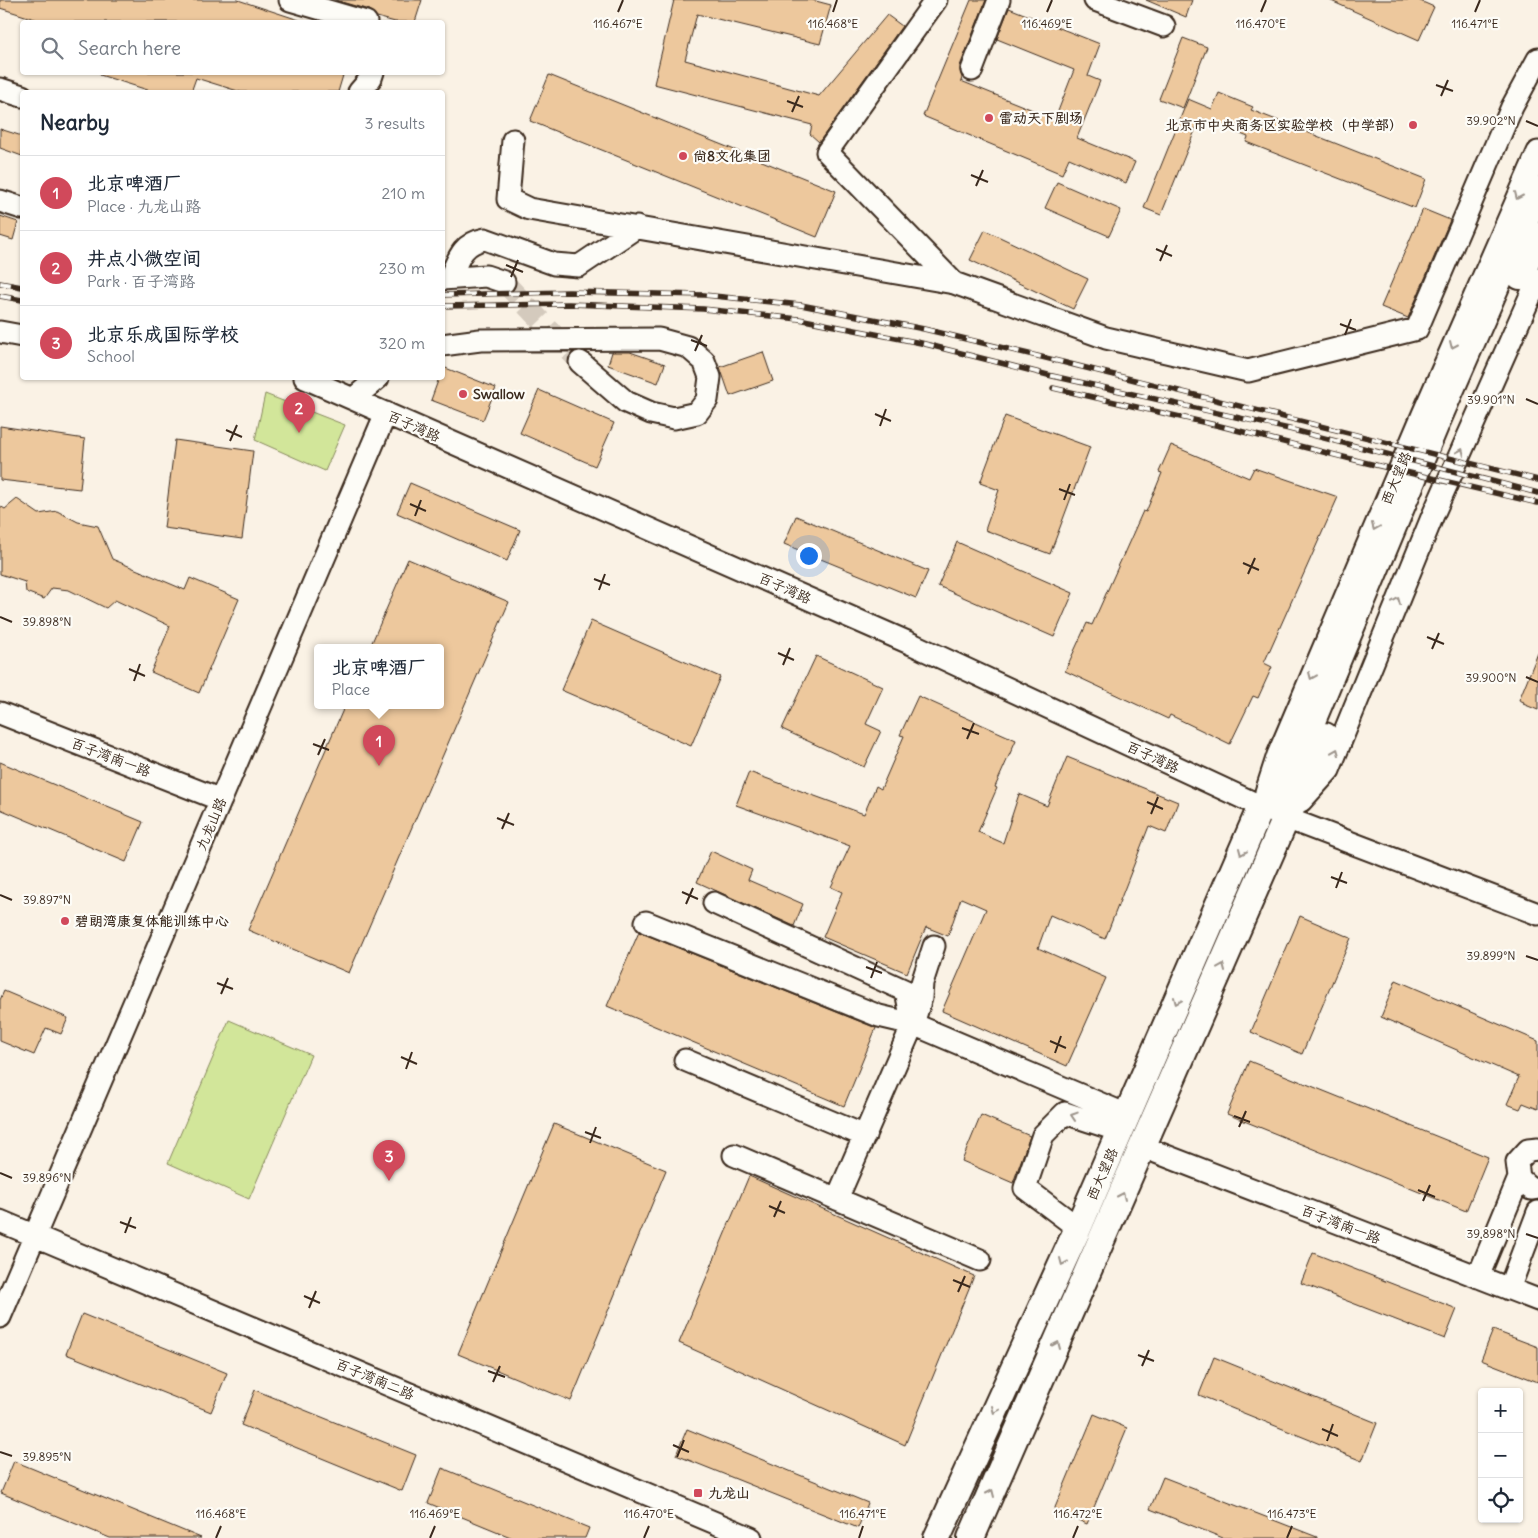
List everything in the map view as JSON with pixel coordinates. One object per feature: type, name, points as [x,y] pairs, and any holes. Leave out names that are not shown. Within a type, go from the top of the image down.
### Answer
[{"type":"main road","name":"西大望路","points":[[937,1538],[1078,1228],[1261,807],[1297,757],[1437,421],[1538,190]]},
{"type":"main road","name":"西大望路","points":[[972,1538],[1286,818],[1313,765],[1452,426],[1538,236]]},
{"type":"street","points":[[290,0],[359,20]]},
{"type":"street","points":[[936,0],[827,152],[954,283]]},
{"type":"street","points":[[972,70],[999,0]]},
{"type":"street","points":[[1095,0],[1164,26]]},
{"type":"street","points":[[513,140],[508,199],[529,209],[954,283],[1106,338],[1248,370],[1418,329],[1512,107],[1538,59]]},
{"type":"street","points":[[361,90],[372,75]]},
{"type":"street","points":[[0,89],[20,95]]},
{"type":"street","name":"西大望路","points":[[1261,807],[1286,736],[1423,414],[1538,152]]},
{"type":"street","points":[[0,201],[20,207]]},
{"type":"street","points":[[446,278],[462,252],[474,241],[485,238],[554,264],[579,266],[637,228]]},
{"type":"street","points":[[446,278],[486,276],[504,282]]},
{"type":"street","name":"西大望路","points":[[1286,818],[1329,770],[1433,515],[1538,279]]},
{"type":"street","points":[[0,332],[20,336]]},
{"type":"street","points":[[445,345],[480,340],[659,340],[688,347],[704,360],[710,377],[707,400],[698,413],[674,418],[651,412],[626,402],[580,362]]},
{"type":"street","name":"百子湾路","points":[[310,380],[914,645],[1286,818]]},
{"type":"street","points":[[353,399],[376,380]]},
{"type":"street","name":"九龙山路","points":[[0,1317],[386,413]]},
{"type":"street","name":"百子湾南一路","points":[[0,714],[221,800]]},
{"type":"street","points":[[1286,818],[1538,914]]},
{"type":"street","points":[[714,903],[906,991],[912,1024]]},
{"type":"street","points":[[646,922],[879,1016],[912,1024],[1124,1123]]},
{"type":"street","points":[[838,1199],[912,1024],[921,998],[922,983],[934,946]]},
{"type":"street","points":[[685,1060],[865,1136]]},
{"type":"street","points":[[1078,1228],[1025,1188],[1043,1135],[1065,1113],[1124,1123]]},
{"type":"street","name":"百子湾南一路","points":[[1144,1147],[1538,1300]]},
{"type":"street","points":[[1478,1277],[1519,1178],[1517,1162],[1528,1150],[1538,1149]]},
{"type":"street","points":[[734,1155],[980,1260]]},
{"type":"street","points":[[1519,1178],[1531,1189],[1538,1188]]},
{"type":"street","points":[[1509,1289],[1538,1212]]},
{"type":"street","name":"百子湾南二路","points":[[0,1221],[751,1538]]},
{"type":"green space","points":[[265,394],[345,425],[325,471],[255,440]]},
{"type":"green space","points":[[229,1020],[311,1055],[249,1199],[168,1163]]},
{"type":"building","points":[[0,0],[238,0],[299,20],[38,20],[0,8]]},
{"type":"building","points":[[335,0],[422,0],[416,20],[388,20],[377,17],[369,10]]},
{"type":"building","points":[[674,0],[812,0],[831,5],[820,44],[697,14],[685,60],[819,96],[887,15],[902,26],[819,142],[810,134],[812,125],[654,84]]},
{"type":"building","points":[[971,0],[986,0],[960,66],[961,81],[1055,119],[1074,70],[997,39],[1009,8],[1100,44],[1088,76],[1100,81],[1077,138],[1135,162],[1126,183],[1069,158],[1062,174],[923,116]]},
{"type":"building","points":[[1146,0],[1192,0],[1186,17]]},
{"type":"building","points":[[1329,0],[1418,0],[1434,7],[1419,40]]},
{"type":"building","points":[[1183,38],[1207,47],[1183,108],[1159,99]]},
{"type":"building","points":[[100,75],[343,75],[339,90],[235,90],[196,78],[192,90],[148,90]]},
{"type":"building","name":"尚8文化集团","points":[[549,75],[836,191],[817,237],[530,121]]},
{"type":"building","points":[[1219,93],[1253,107],[1251,110],[1426,179],[1415,208],[1246,142],[1248,137],[1200,118],[1161,215],[1144,208],[1188,99],[1212,109]]},
{"type":"building","points":[[0,129],[20,135],[20,155],[0,148]]},
{"type":"building","points":[[1057,182],[1121,210],[1109,236],[1045,208]]},
{"type":"building","points":[[1423,209],[1450,220],[1408,318],[1381,307]]},
{"type":"building","points":[[0,216],[18,222],[13,240],[0,236]]},
{"type":"building","points":[[985,230],[1088,279],[1073,309],[970,260]]},
{"type":"building","points":[[612,352],[630,352],[665,364],[658,383],[608,365]]},
{"type":"building","points":[[763,352],[773,381],[730,396],[720,367]]},
{"type":"building","name":"Swallow","points":[[445,368],[496,388],[483,420],[431,400],[438,380],[445,380]]},
{"type":"building","points":[[539,390],[614,423],[595,466],[520,433]]},
{"type":"building","points":[[1005,416],[1090,447],[1050,554],[985,530],[999,490],[980,483]]},
{"type":"building","points":[[0,426],[85,439],[80,489],[0,480]]},
{"type":"building","points":[[175,440],[253,451],[242,539],[164,528]]},
{"type":"building","points":[[1171,445],[1249,478],[1254,468],[1338,497],[1264,663],[1272,667],[1258,698],[1253,696],[1230,744],[1170,715],[1168,719],[1065,671],[1087,623],[1092,625],[1143,511],[1146,512],[1162,473],[1159,472]]},
{"type":"building","points":[[410,483],[520,530],[507,561],[397,513]]},
{"type":"building","points":[[17,499],[39,514],[57,511],[78,522],[98,526],[112,559],[185,590],[190,578],[239,599],[199,693],[151,672],[170,626],[115,600],[106,608],[69,590],[52,588],[44,599],[26,592],[25,582],[0,574],[0,506],[5,509]]},
{"type":"building","points":[[796,516],[928,571],[916,598],[784,544]]},
{"type":"building","points":[[957,542],[1073,593],[1054,637],[938,586]]},
{"type":"building","points":[[408,559],[509,602],[349,973],[248,930],[343,709],[444,709],[444,644],[371,644]]},
{"type":"building","points":[[591,621],[720,677],[691,746],[561,690]]},
{"type":"building","points":[[1538,653],[1538,710],[1523,704],[1524,702],[1519,700]]},
{"type":"building","points":[[816,656],[883,687],[866,724],[881,731],[864,767],[782,729]]},
{"type":"building","points":[[918,696],[1016,740],[978,832],[1003,843],[1019,794],[1047,806],[1067,757],[1178,802],[1166,833],[1149,826],[1105,939],[1050,915],[1038,948],[1106,978],[1067,1066],[942,1011],[986,909],[961,898],[948,936],[926,927],[907,973],[823,937],[842,892],[831,887],[850,846],[736,805],[749,772],[864,814],[876,786],[881,789],[904,736],[900,735]]},
{"type":"building","points":[[0,762],[143,822],[126,862],[0,809]]},
{"type":"building","points":[[711,851],[752,870],[748,880],[803,904],[794,926],[697,882]]},
{"type":"building","points":[[1300,916],[1351,938],[1302,1054],[1251,1032]]},
{"type":"building","points":[[639,932],[876,1028],[844,1106],[607,1006]]},
{"type":"building","points":[[1396,980],[1538,1041],[1538,1109],[1523,1103],[1520,1109],[1507,1104],[1519,1077],[1381,1017]]},
{"type":"building","points":[[4,991],[68,1018],[61,1034],[46,1028],[34,1055],[0,1041],[0,1000]]},
{"type":"building","points":[[1249,1061],[1488,1157],[1466,1211],[1227,1114]]},
{"type":"building","points":[[981,1115],[1030,1136],[1013,1183],[962,1161]]},
{"type":"building","points":[[554,1124],[666,1170],[571,1401],[458,1354]]},
{"type":"building","points":[[749,1176],[974,1276],[905,1445],[679,1343]]},
{"type":"building","points":[[1313,1253],[1457,1309],[1445,1339],[1301,1283]]},
{"type":"building","points":[[82,1314],[227,1373],[211,1412],[66,1354]]},
{"type":"building","points":[[1493,1330],[1538,1347],[1538,1382],[1481,1360]]},
{"type":"building","points":[[1214,1357],[1377,1423],[1362,1461],[1199,1395]]},
{"type":"building","points":[[255,1390],[416,1455],[402,1491],[241,1425]]},
{"type":"building","points":[[1094,1414],[1127,1428],[1087,1524],[1054,1510]]},
{"type":"building","points":[[687,1429],[868,1503],[858,1528],[676,1455]]},
{"type":"building","points":[[14,1461],[201,1538],[110,1538],[1,1493]]},
{"type":"building","points":[[442,1468],[589,1528],[585,1538],[513,1538],[428,1503]]},
{"type":"building","points":[[1163,1477],[1317,1538],[1223,1538],[1150,1509]]},
{"type":"tunnel","points":[[504,282],[580,362]]},
{"type":"railway","points":[[0,283],[20,287]]},
{"type":"railway","points":[[445,295],[569,292],[704,295],[801,305],[924,329],[1538,480]]},
{"type":"railway","points":[[0,296],[20,300]]},
{"type":"railway","points":[[445,306],[569,304],[703,309],[799,319],[921,343],[1048,375],[1289,429],[1538,493]]},
{"type":"railway","points":[[1053,388],[1220,426],[1538,503]]},
{"type":"place","name":"雷动天下剧场","points":[[989,118]]},
{"type":"place","name":"北京市中央商务区实验学校（中学部）","points":[[1413,125]]},
{"type":"place","name":"尚8文化集团","points":[[683,156]]},
{"type":"place","name":"Swallow","points":[[463,394]]},
{"type":"place","name":"井点小微空间","points":[[299,433]]},
{"type":"place","name":"北京啤酒厂","points":[[379,766]]},
{"type":"place","name":"碧朗湾康复体能训练中心","points":[[65,921]]},
{"type":"place","name":"北京乐成国际学校","points":[[389,1181]]},
{"type":"place","name":"九龙山","points":[[698,1493]]}]
